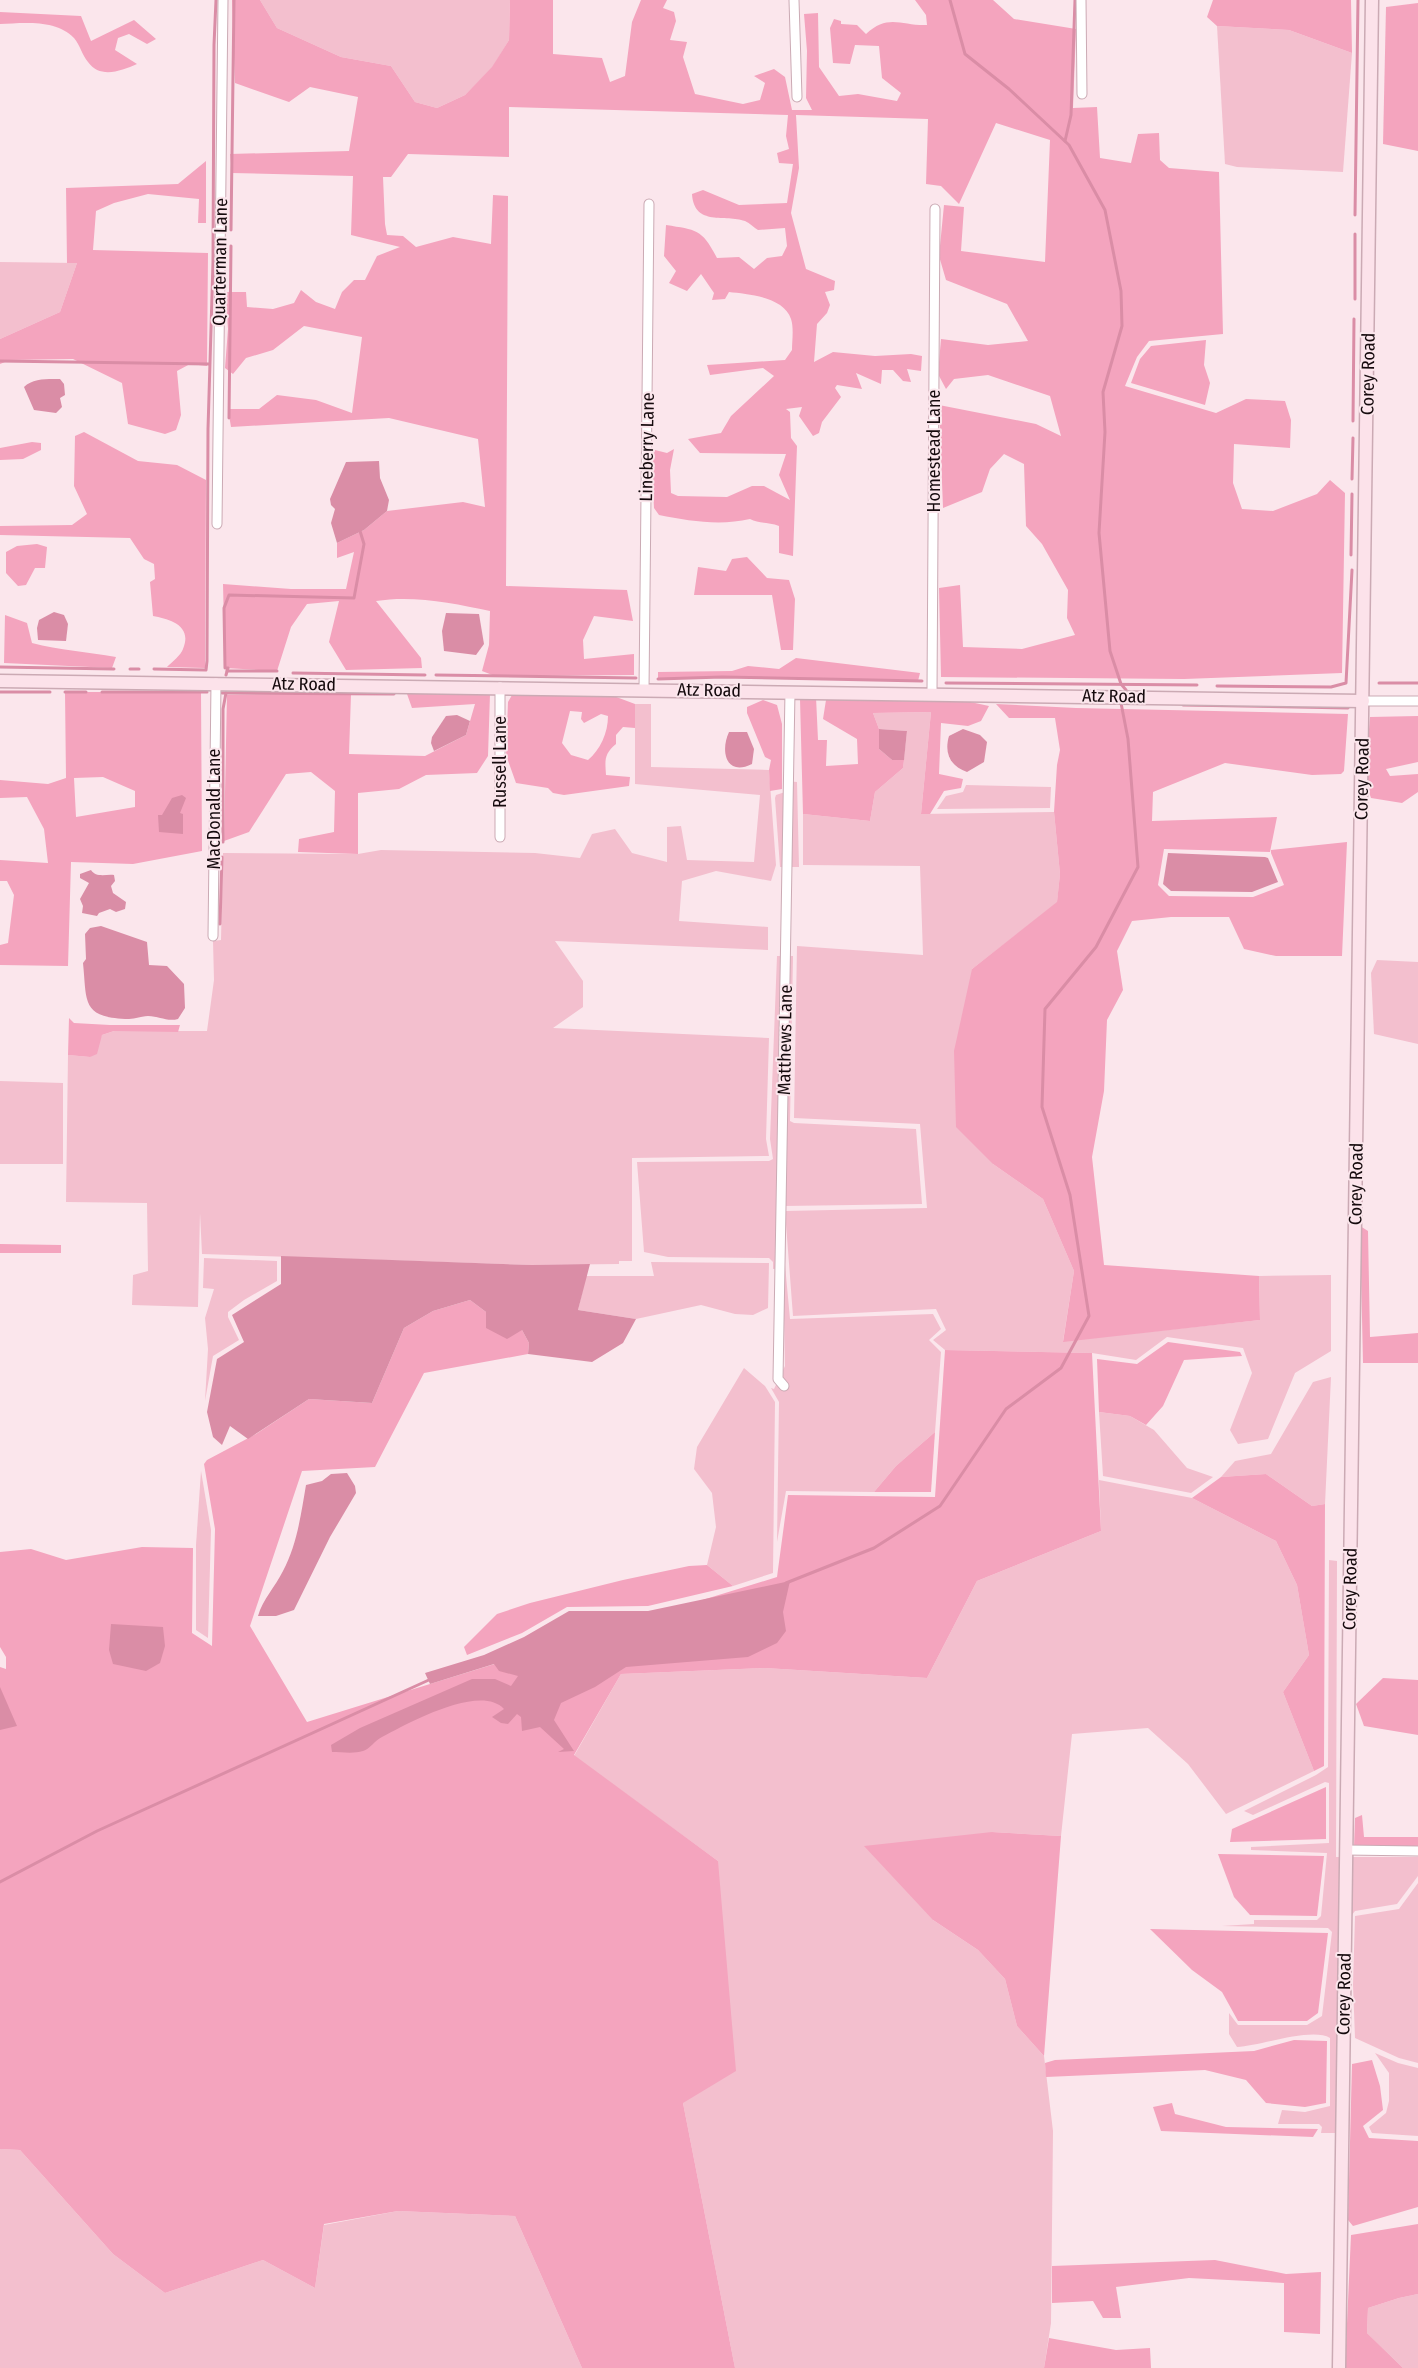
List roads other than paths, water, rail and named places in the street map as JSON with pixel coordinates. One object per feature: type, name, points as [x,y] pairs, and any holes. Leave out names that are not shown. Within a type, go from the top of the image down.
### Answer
[{"type":"street","name":"Quarterman Lane","points":[[217,524],[222,0]]},
{"type":"street","points":[[794,0],[797,97]]},
{"type":"street","points":[[1081,0],[1082,94]]},
{"type":"street","name":"Corey Road","points":[[1339,2368],[1372,0]]},
{"type":"street","name":"Lineberry Lane","points":[[644,690],[649,204]]},
{"type":"street","name":"Homestead Lane","points":[[932,693],[935,209]]},
{"type":"street","name":"Atz Road","points":[[0,680],[1418,701]]},
{"type":"street","name":"MacDonald Lane","points":[[212,936],[216,683]]},
{"type":"street","name":"Russell Lane","points":[[500,687],[500,837]]},
{"type":"street","name":"Matthews Lane","points":[[784,1386],[778,1379],[790,692]]},
{"type":"street","points":[[1346,1850],[1418,1851]]},
{"type":"waterway","points":[[154,669],[206,670],[207,661],[208,429],[213,262],[216,0]]},
{"type":"waterway","points":[[231,230],[234,0]]},
{"type":"waterway","points":[[950,0],[965,54],[1009,89],[1069,145],[1105,210],[1121,291],[1122,326],[1103,392],[1105,432],[1099,533],[1110,651],[1121,684],[1126,690]]},
{"type":"waterway","points":[[1065,141],[1071,115],[1075,0]]},
{"type":"waterway","points":[[1355,215],[1358,0]]},
{"type":"waterway","points":[[1355,234],[1355,299]]},
{"type":"waterway","points":[[229,418],[231,246]]},
{"type":"waterway","points":[[1353,421],[1354,319]]},
{"type":"waterway","points":[[0,361],[209,364]]},
{"type":"waterway","points":[[1352,479],[1353,438]]},
{"type":"waterway","points":[[1351,555],[1352,494]]},
{"type":"waterway","points":[[226,675],[228,668],[225,668],[224,608],[229,595],[354,598],[364,544],[360,531]]},
{"type":"waterway","points":[[1217,686],[1331,687],[1346,683],[1352,570]]},
{"type":"waterway","points":[[0,667],[114,669]]},
{"type":"waterway","points":[[130,669],[139,669]]},
{"type":"waterway","points":[[227,671],[277,671]]},
{"type":"waterway","points":[[293,673],[425,675]]},
{"type":"waterway","points":[[436,675],[636,678]]},
{"type":"waterway","points":[[658,679],[722,677],[922,681]]},
{"type":"waterway","points":[[946,683],[1197,685]]},
{"type":"waterway","points":[[1379,683],[1418,683]]},
{"type":"waterway","points":[[0,692],[50,692]]},
{"type":"waterway","points":[[65,692],[86,692]]},
{"type":"waterway","points":[[102,692],[207,692]]},
{"type":"waterway","points":[[222,693],[394,694]]},
{"type":"waterway","points":[[223,842],[223,709],[226,693]]},
{"type":"waterway","points":[[786,1583],[874,1548],[940,1506],[1006,1409],[1061,1368],[1089,1316],[1070,1195],[1042,1107],[1045,1009],[1096,947],[1138,867],[1128,739],[1121,703]]},
{"type":"waterway","points":[[1183,705],[1348,708]]},
{"type":"waterway","points":[[220,924],[222,857]]},
{"type":"waterway","points":[[0,1882],[97,1831],[431,1679]]}]
